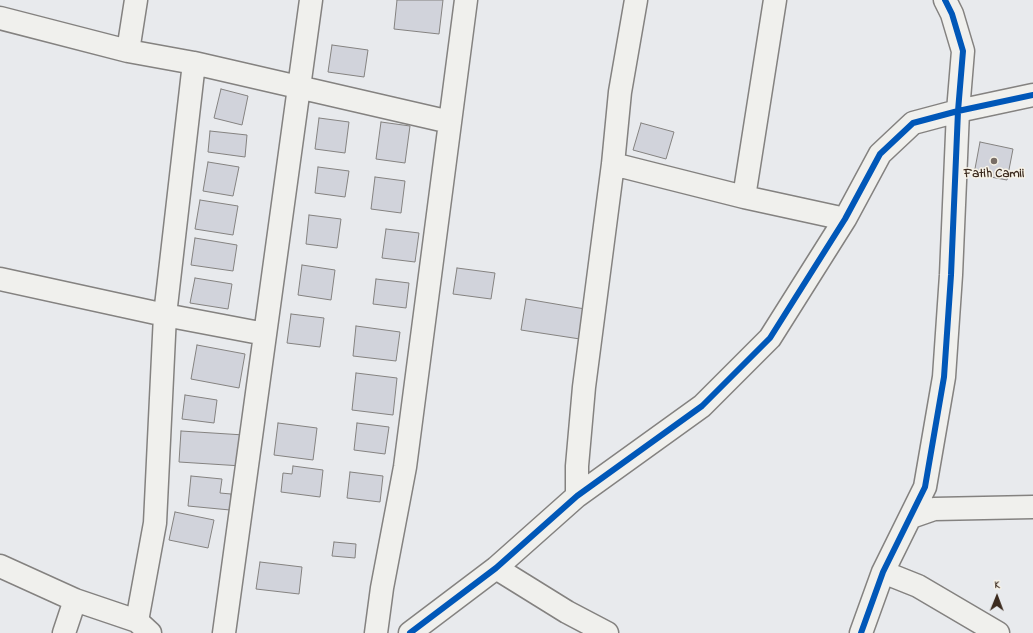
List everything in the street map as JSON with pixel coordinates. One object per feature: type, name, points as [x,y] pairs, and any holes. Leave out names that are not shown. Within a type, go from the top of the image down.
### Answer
[{"type":"street","points":[[128,51],[136,0]]},
{"type":"street","points":[[224,633],[312,0]]},
{"type":"street","points":[[376,633],[382,588],[405,467],[466,0]]},
{"type":"street","points":[[577,496],[577,466],[584,387],[613,164],[620,92],[636,0]]},
{"type":"street","points":[[744,197],[775,0]]},
{"type":"street","points":[[861,633],[883,572],[911,517],[924,487],[944,377],[951,275],[958,111],[963,51],[952,14],[944,0]]},
{"type":"street","points":[[0,18],[128,51],[194,63],[450,122]]},
{"type":"street","points":[[0,566],[75,600],[144,627],[155,522],[165,315],[194,63]]},
{"type":"street","points":[[410,633],[496,568],[577,496],[702,406],[770,338],[845,219],[880,154],[912,123],[958,111],[1033,95]]},
{"type":"street","points":[[613,164],[744,197],[845,219]]},
{"type":"street","points":[[0,279],[165,315],[266,334]]},
{"type":"street","points":[[911,517],[934,509],[1033,507]]},
{"type":"street","points":[[496,568],[567,612],[607,633]]},
{"type":"street","points":[[883,572],[918,586],[998,633]]},
{"type":"street","points":[[64,633],[75,600]]},
{"type":"building","points":[[397,0],[443,0],[439,34],[394,29]]},
{"type":"building","points":[[332,45],[368,50],[364,77],[328,72]]},
{"type":"building","points":[[221,89],[248,96],[242,125],[214,118]]},
{"type":"building","points":[[319,118],[349,122],[345,153],[315,149]]},
{"type":"building","points":[[381,122],[410,126],[405,163],[376,159]]},
{"type":"building","points":[[641,123],[674,132],[666,159],[633,150]]},
{"type":"building","points":[[210,131],[247,135],[245,157],[208,152]]},
{"type":"building","name":"Fatih Camii","points":[[980,142],[1013,149],[1007,180],[974,174]]},
{"type":"building","points":[[208,162],[239,167],[233,196],[203,191]]},
{"type":"building","points":[[318,167],[349,171],[345,197],[315,193]]},
{"type":"building","points":[[375,177],[405,181],[401,213],[371,209]]},
{"type":"building","points":[[200,200],[238,206],[233,235],[195,229]]},
{"type":"building","points":[[309,215],[341,219],[337,248],[306,244]]},
{"type":"building","points":[[386,229],[419,233],[415,262],[382,258]]},
{"type":"building","points":[[195,238],[237,245],[233,271],[191,265]]},
{"type":"building","points":[[302,265],[335,270],[331,300],[298,295]]},
{"type":"building","points":[[457,268],[495,273],[491,299],[453,294]]},
{"type":"building","points":[[195,278],[232,284],[228,309],[190,303]]},
{"type":"building","points":[[376,279],[409,283],[406,308],[373,304]]},
{"type":"building","points":[[526,299],[585,309],[580,339],[521,330]]},
{"type":"building","points":[[291,314],[324,318],[320,347],[287,343]]},
{"type":"building","points":[[356,326],[400,332],[396,361],[353,356]]},
{"type":"building","points":[[197,345],[245,354],[239,388],[191,379]]},
{"type":"building","points":[[356,373],[397,378],[393,415],[352,410]]},
{"type":"building","points":[[185,395],[217,400],[214,423],[182,419]]},
{"type":"building","points":[[278,423],[317,428],[313,460],[274,455]]},
{"type":"building","points":[[357,423],[389,427],[385,454],[354,450]]},
{"type":"building","points":[[181,431],[244,435],[242,466],[179,462]]},
{"type":"building","points":[[293,466],[323,470],[320,497],[281,492],[283,473],[292,474]]},
{"type":"building","points":[[350,472],[383,476],[380,502],[347,498]]},
{"type":"building","points":[[191,476],[222,479],[220,493],[231,494],[230,510],[188,506]]},
{"type":"building","points":[[175,512],[214,520],[208,548],[169,540]]},
{"type":"building","points":[[334,542],[356,544],[355,558],[332,556]]},
{"type":"building","points":[[260,562],[302,567],[299,594],[256,589]]},
{"type":"cycle path","points":[[861,633],[883,572],[925,487],[944,377],[951,275],[958,111],[963,51],[952,14],[945,0]]},
{"type":"cycle path","points":[[410,633],[496,568],[577,496],[702,406],[770,338],[845,219],[880,154],[913,123],[958,111],[1033,95]]},
{"type":"place","name":"Fatih Camii","points":[[994,161]]}]
